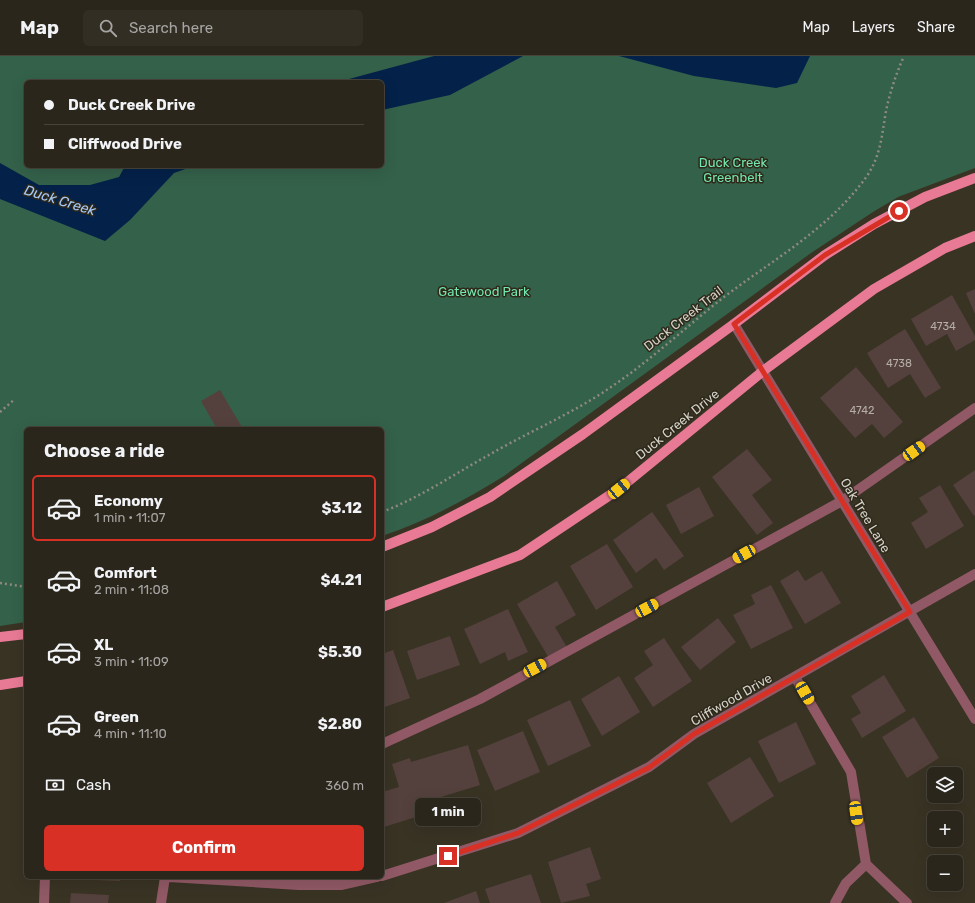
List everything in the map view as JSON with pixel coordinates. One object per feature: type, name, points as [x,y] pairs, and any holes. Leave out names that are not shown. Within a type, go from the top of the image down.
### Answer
[{"type":"main road","points":[[384,546],[432,527],[490,497],[583,434],[734,324],[825,255],[874,224],[925,197],[975,178]]},
{"type":"main road","name":"Duck Creek Drive","points":[[384,606],[520,555],[619,489],[762,371],[874,289],[945,248],[975,236]]},
{"type":"main road","points":[[0,637],[24,634]]},
{"type":"main road","points":[[0,685],[24,681]]},
{"type":"street","name":"Oak Tree Lane","points":[[734,324],[975,719]]},
{"type":"street","points":[[384,743],[480,699],[842,501],[975,408]]},
{"type":"street","name":"Cliffwood Drive","points":[[384,875],[518,833],[650,767],[694,734],[975,574]]},
{"type":"street","points":[[795,677],[850,772],[866,864],[908,903]]},
{"type":"street","points":[[835,903],[846,883],[866,864]]},
{"type":"street","points":[[44,903],[45,879]]},
{"type":"street","points":[[161,903],[165,879]]},
{"type":"street","points":[[234,879],[299,881],[342,885],[368,879]]},
{"type":"path","name":"Duck Creek Trail","points":[[384,511],[409,500],[516,439],[567,414],[612,387],[724,297],[807,237],[846,204],[868,175],[877,158],[882,144],[893,83],[904,56]]},
{"type":"path","points":[[0,412],[15,399]]},
{"type":"path","points":[[0,583],[24,587]]},
{"type":"green space","name":"Gatewood Park","points":[[0,56],[975,56],[975,168],[898,197],[873,212],[811,253],[504,476],[475,494],[414,524],[384,535],[384,427],[24,427],[24,622],[0,626]]},
{"type":"water","points":[[434,56],[523,56],[450,95],[384,110],[384,80],[345,80]]},
{"type":"water","points":[[619,56],[810,56],[797,83],[776,88],[694,76]]},
{"type":"water","name":"Duck Creek","points":[[0,163],[39,185],[90,185],[119,177],[124,168],[188,168],[174,173],[130,220],[105,241],[0,199]]},
{"type":"building","points":[[975,289],[975,314],[966,293]]},
{"type":"building","points":[[952,295],[975,336],[975,340],[956,351],[947,334],[926,346],[911,319]]},
{"type":"building","points":[[905,329],[941,388],[925,398],[910,374],[888,388],[867,353]]},
{"type":"building","points":[[856,367],[903,422],[884,438],[872,424],[855,438],[820,398]]},
{"type":"building","points":[[220,390],[242,427],[216,427],[201,401]]},
{"type":"building","points":[[747,449],[772,480],[752,495],[773,523],[757,535],[712,477]]},
{"type":"building","points":[[975,470],[975,515],[974,516],[953,485]]},
{"type":"building","points":[[940,485],[964,526],[926,549],[911,523],[928,512],[919,498]]},
{"type":"building","points":[[699,487],[714,516],[681,534],[666,505]]},
{"type":"building","points":[[652,512],[684,556],[664,570],[656,558],[636,573],[613,540]]},
{"type":"building","points":[[607,544],[633,587],[596,610],[570,566]]},
{"type":"building","points":[[798,570],[805,581],[822,571],[841,603],[805,624],[780,581]]},
{"type":"building","points":[[557,581],[576,615],[555,627],[568,649],[550,660],[517,604]]},
{"type":"building","points":[[771,585],[793,628],[751,649],[733,615],[755,604],[751,595]]},
{"type":"building","points":[[508,609],[528,652],[508,661],[505,652],[480,664],[464,629]]},
{"type":"building","points":[[718,618],[736,642],[700,670],[681,647]]},
{"type":"building","points":[[450,636],[460,665],[417,680],[407,651]]},
{"type":"building","points":[[664,638],[692,681],[653,707],[634,678],[653,665],[644,651]]},
{"type":"building","points":[[393,650],[410,698],[384,707],[384,653]]},
{"type":"building","points":[[884,675],[906,711],[862,738],[851,719],[861,713],[851,696]]},
{"type":"building","points":[[619,676],[640,712],[602,736],[581,699]]},
{"type":"building","points":[[570,700],[591,746],[548,766],[527,720]]},
{"type":"building","points":[[914,717],[939,758],[907,778],[882,737]]},
{"type":"building","points":[[796,722],[816,764],[779,783],[758,741]]},
{"type":"building","points":[[523,731],[540,772],[495,791],[477,750]]},
{"type":"building","points":[[468,745],[480,785],[428,801],[432,812],[384,827],[384,791],[399,787],[392,764],[410,758],[411,762]]},
{"type":"building","points":[[750,757],[774,796],[731,823],[707,783]]},
{"type":"building","points":[[590,847],[601,879],[586,884],[590,896],[561,903],[548,862]]},
{"type":"building","points":[[531,874],[541,903],[490,903],[485,889]]},
{"type":"building","points":[[70,879],[120,879],[120,881]]},
{"type":"building","points":[[476,891],[480,903],[444,903]]},
{"type":"building","points":[[71,893],[109,895],[108,903],[70,903]]},
{"type":"route","points":[[448,856],[518,833],[650,767],[694,734],[910,612],[734,324],[825,255],[874,224],[899,211]]},
{"type":"park label","name":"Duck Creek Greenbelt","points":[[733,170]]}]
